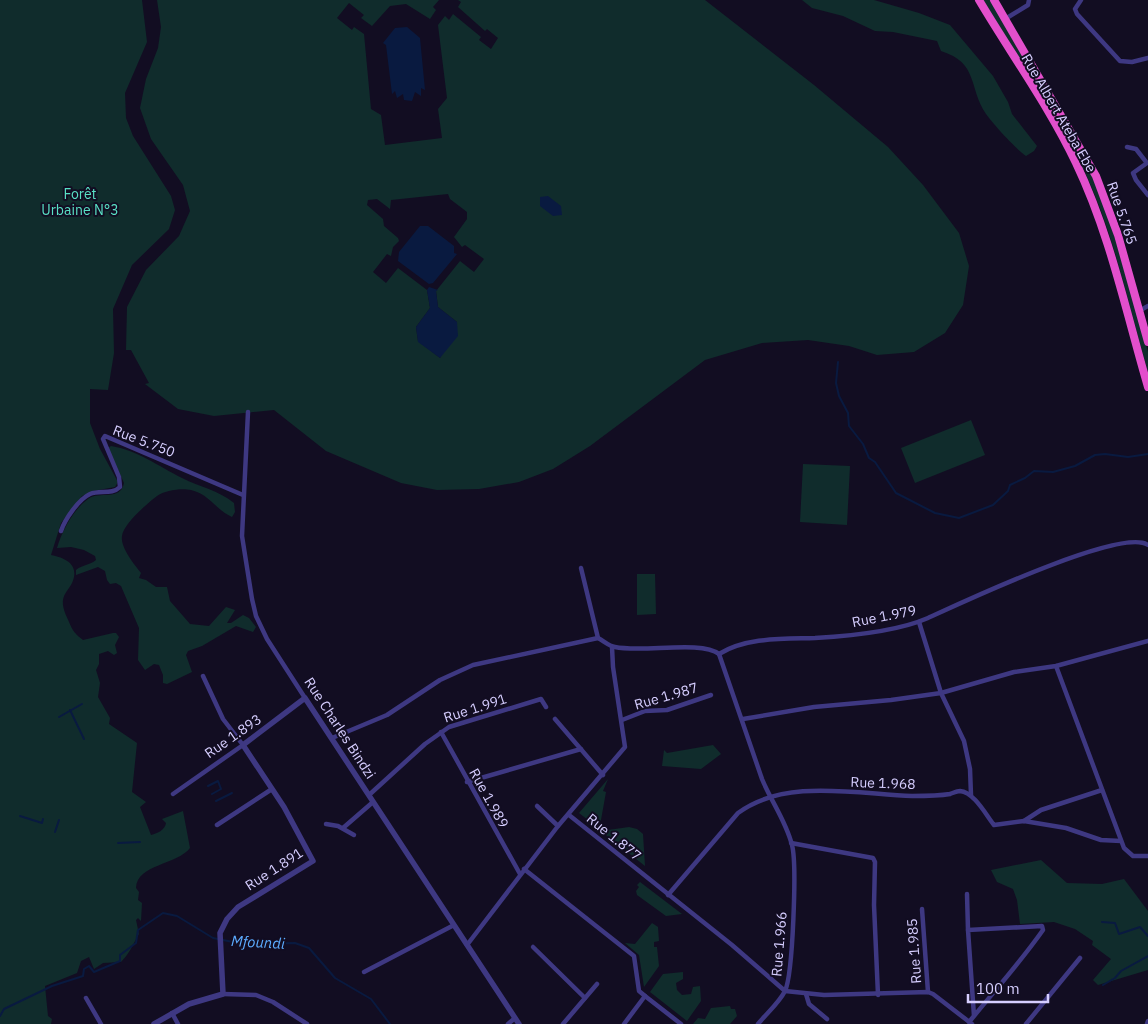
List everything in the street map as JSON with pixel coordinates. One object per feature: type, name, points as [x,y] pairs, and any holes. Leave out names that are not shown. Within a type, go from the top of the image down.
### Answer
[{"type":"highway","name":"Rue Albert Ateba Ebe","points":[[979,0],[1058,130],[1085,182],[1106,239],[1148,387]]},
{"type":"highway","name":"Rue 5.765","points":[[994,0],[1096,176],[1118,235],[1148,342]]},
{"type":"street","points":[[1005,19],[1028,5],[1029,0]]},
{"type":"street","points":[[1081,0],[1075,9],[1076,14],[1120,61],[1132,62],[1148,58]]},
{"type":"street","points":[[1127,147],[1136,149],[1147,163],[1134,173],[1148,195]]},
{"type":"street","points":[[1139,311],[1148,306]]},
{"type":"street","name":"Rue Charles Bindzi","points":[[248,412],[243,495],[244,562],[256,616],[278,658],[519,1024]]},
{"type":"street","name":"Rue 5.750","points":[[61,531],[68,518],[87,496],[114,491],[120,487],[119,476],[103,439],[105,436],[243,495]]},
{"type":"street","name":"Rue 1.979","points":[[719,654],[745,643],[763,640],[866,633],[919,622],[1036,571],[1099,549],[1121,542],[1140,540],[1148,545]]},
{"type":"street","points":[[581,568],[598,638],[612,647],[638,649],[706,648],[719,654]]},
{"type":"street","points":[[919,622],[941,693],[964,741],[970,769],[971,795],[994,826],[1024,821],[1066,828],[1101,840],[1122,841]]},
{"type":"street","points":[[332,738],[387,715],[440,680],[473,665],[598,638]]},
{"type":"street","points":[[743,719],[814,707],[941,693],[1024,670],[1056,666],[1148,641]]},
{"type":"street","points":[[612,647],[612,667],[622,720]]},
{"type":"street","name":"Rue 1.966","points":[[719,654],[769,796],[780,814],[794,853],[793,912],[785,991],[798,991],[806,994],[878,995],[928,992]]},
{"type":"street","points":[[1056,666],[1124,848],[1133,856],[1148,856]]},
{"type":"street","points":[[203,676],[223,719],[243,745]]},
{"type":"street","name":"Rue 1.987","points":[[569,815],[625,747],[622,720],[645,711],[667,710],[711,695]]},
{"type":"street","name":"Rue 1.893","points":[[173,794],[306,698]]},
{"type":"street","name":"Rue 1.991","points":[[369,795],[424,744],[448,727],[541,699],[546,707]]},
{"type":"street","points":[[555,719],[603,775]]},
{"type":"street","name":"Rue 1.989","points":[[440,732],[520,874]]},
{"type":"street","name":"Rue 1.891","points":[[223,994],[220,933],[227,919],[238,907],[313,861],[272,789],[243,745]]},
{"type":"street","points":[[467,782],[581,749]]},
{"type":"street","points":[[217,825],[272,789]]},
{"type":"street","points":[[1024,821],[1041,810],[1102,790]]},
{"type":"street","name":"Rue 1.968","points":[[668,895],[727,824],[751,803],[769,796],[808,792],[914,796],[949,794],[960,791],[971,795]]},
{"type":"street","points":[[343,828],[373,802]]},
{"type":"street","points":[[537,806],[558,826]]},
{"type":"street","name":"Rue 1.877","points":[[524,869],[569,815],[732,945],[785,991]]},
{"type":"street","points":[[326,824],[343,828],[354,835]]},
{"type":"street","points":[[791,842],[873,858],[875,862],[874,905],[878,995]]},
{"type":"street","points":[[467,945],[524,869],[634,956],[639,989],[645,996],[681,1024]]},
{"type":"street","points":[[967,894],[974,1016]]},
{"type":"street","name":"Rue 1.985","points":[[922,909],[928,992]]},
{"type":"street","points":[[364,972],[454,925]]},
{"type":"street","points":[[928,992],[970,1023],[1043,930],[1042,926],[1038,926],[968,930]]},
{"type":"street","points":[[532,947],[585,998]]},
{"type":"street","points":[[1026,1024],[1080,958]]},
{"type":"street","points":[[563,1024],[597,984]]},
{"type":"street","points":[[758,1024],[785,991]]},
{"type":"street","points":[[154,1024],[189,1004],[223,994],[256,995],[273,1002],[307,1024]]},
{"type":"street","points":[[806,994],[809,1004],[828,1019]]},
{"type":"street","points":[[624,1024],[645,996]]},
{"type":"street","points":[[86,998],[101,1024]]},
{"type":"street","points":[[172,1013],[178,1024]]},
{"type":"street","points":[[508,1024],[515,1018]]},
{"type":"green space","name":"Forêt Urbaine N°3","points":[[0,0],[142,0],[147,42],[125,93],[126,118],[133,136],[171,196],[175,210],[169,229],[132,265],[113,309],[114,353],[108,390],[90,389],[90,423],[100,449],[118,482],[115,487],[93,491],[82,496],[61,523],[51,555],[66,560],[73,567],[74,577],[64,595],[63,603],[74,632],[83,640],[113,633],[116,633],[119,637],[115,645],[117,653],[114,655],[108,651],[99,654],[99,664],[96,670],[100,683],[98,697],[110,718],[109,724],[137,743],[132,792],[146,802],[140,807],[151,835],[164,828],[166,823],[162,819],[183,811],[190,848],[184,854],[150,869],[138,880],[136,888],[139,892],[138,900],[142,903],[141,921],[138,918],[136,920],[139,934],[121,962],[103,963],[94,969],[89,957],[81,961],[77,973],[45,986],[48,1016],[52,1019],[51,1024],[0,1024]]},
{"type":"green space","points":[[157,0],[439,0],[433,7],[436,10],[430,19],[406,4],[390,6],[372,26],[361,18],[364,15],[349,3],[337,18],[352,30],[354,27],[364,34],[371,109],[381,115],[385,145],[442,138],[438,109],[447,98],[438,25],[445,16],[449,20],[453,14],[481,37],[479,40],[491,49],[498,38],[487,29],[485,31],[458,7],[461,2],[458,0],[705,0],[814,85],[888,147],[923,185],[959,233],[969,266],[963,305],[945,333],[914,352],[877,355],[849,346],[808,340],[762,343],[705,360],[590,446],[553,469],[519,482],[479,489],[437,490],[401,483],[326,451],[274,410],[214,416],[178,409],[145,384],[149,383],[131,350],[126,350],[127,307],[146,270],[179,236],[190,211],[183,185],[151,139],[140,108],[146,79],[158,48],[161,27]],"holes":[[[448,194],[450,199],[467,212],[467,219],[454,237],[462,247],[465,245],[484,259],[474,272],[460,261],[436,291],[438,307],[457,322],[440,358],[418,341],[416,327],[430,308],[427,290],[398,268],[386,283],[373,272],[387,254],[391,256],[393,247],[399,241],[384,226],[383,219],[367,205],[368,200],[377,199],[390,209],[391,200]]]},
{"type":"green space","points":[[802,0],[874,0],[919,13],[950,25],[993,76],[1008,102],[1012,114],[1037,146],[1034,151],[1026,156],[999,130],[980,104],[967,69],[962,62],[941,51],[937,41],[893,32],[875,31],[843,16],[812,8]]},
{"type":"green space","points":[[983,0],[990,0],[1092,175],[1111,225],[1148,352],[1148,372],[1114,248],[1087,177],[1051,109]]},
{"type":"green space","points":[[971,420],[985,455],[915,483],[901,448]]},
{"type":"green space","points":[[111,446],[139,455],[182,478],[222,495],[234,503],[235,512],[232,517],[208,498],[197,492],[183,489],[169,491],[157,496],[131,520],[123,531],[123,545],[141,573],[139,578],[146,580],[156,587],[167,587],[170,601],[190,624],[209,626],[226,607],[235,610],[227,623],[231,623],[243,615],[249,618],[256,627],[253,632],[236,626],[202,646],[188,651],[186,655],[192,672],[167,684],[163,683],[163,675],[159,665],[154,664],[145,670],[138,660],[139,628],[121,586],[116,583],[110,584],[105,571],[98,567],[76,575],[76,570],[96,560],[95,556],[84,550],[71,547],[57,548],[69,521],[88,499],[98,495],[114,494],[122,489],[124,483],[108,448]]},
{"type":"green space","points":[[803,464],[850,466],[847,525],[800,522]]},
{"type":"green space","points":[[637,574],[655,574],[656,614],[637,615]]},
{"type":"green space","points":[[713,745],[721,754],[701,769],[662,766],[664,750],[667,753]]},
{"type":"green space","points":[[608,779],[603,791],[606,792],[601,820],[598,824],[594,821],[592,823],[579,813]]},
{"type":"green space","points":[[629,827],[637,829],[643,834],[645,866],[601,831]]},
{"type":"green space","points":[[1041,860],[1067,883],[1102,884],[1124,879],[1148,911],[1148,970],[1098,985],[1093,980],[1111,959],[1092,945],[1093,941],[1075,929],[1054,922],[1020,924],[1017,900],[1013,889],[997,882],[991,870]]},
{"type":"green space","points":[[640,882],[682,914],[666,916],[637,895],[636,891],[639,887],[637,885]]},
{"type":"green space","points":[[652,923],[658,927],[659,941],[654,942],[654,947],[657,947],[659,966],[644,987],[639,955],[625,943],[635,944]]},
{"type":"green space","points":[[683,972],[683,979],[676,983],[677,990],[682,995],[691,994],[693,987],[700,986],[701,1001],[687,1021],[650,992],[663,974]]},
{"type":"green space","points":[[730,1006],[731,1009],[735,1009],[737,1016],[730,1024],[693,1024],[698,1018],[705,1019],[711,1008]]},
{"type":"water","points":[[407,27],[420,38],[425,90],[421,88],[421,96],[415,92],[412,101],[404,100],[403,94],[397,98],[395,91],[392,94],[386,45],[383,43],[395,28]]},
{"type":"water","points":[[548,196],[561,206],[562,215],[553,216],[540,206],[540,197]]},
{"type":"water","points":[[420,226],[428,226],[454,246],[454,253],[457,254],[433,283],[429,284],[398,261],[399,252]]},
{"type":"water","points":[[429,287],[438,290],[436,291],[438,307],[457,322],[458,336],[440,358],[418,342],[416,327],[430,308],[427,290]]},
{"type":"waterway","points":[[838,362],[836,383],[839,396],[848,413],[849,426],[863,444],[869,458],[875,462],[896,493],[935,513],[959,518],[993,505],[1008,491],[1010,485],[1025,478],[1034,471],[1053,472],[1075,466],[1095,455],[1105,454],[1128,457],[1148,454]]},
{"type":"waterway","points":[[59,717],[82,704]]},
{"type":"waterway","points":[[70,710],[84,739]]},
{"type":"waterway","points":[[208,786],[218,781],[221,789],[212,794]]},
{"type":"waterway","points":[[216,801],[232,793]]},
{"type":"waterway","points":[[20,816],[42,823],[43,819]]},
{"type":"waterway","points":[[55,832],[59,820]]},
{"type":"waterway","points":[[118,843],[140,842]]},
{"type":"waterway","name":"Mfoundi","points":[[0,1016],[4,1009],[52,986],[83,976],[84,969],[89,966],[94,972],[120,961],[120,955],[136,943],[138,930],[163,913],[177,916],[213,938],[243,944],[295,943],[309,948],[335,978],[371,999],[390,1024]]},
{"type":"waterway","points":[[1102,922],[1115,923],[1119,934],[1140,927],[1148,936]]},
{"type":"waterway","points":[[1103,985],[1115,978],[1121,971],[1148,956]]}]
